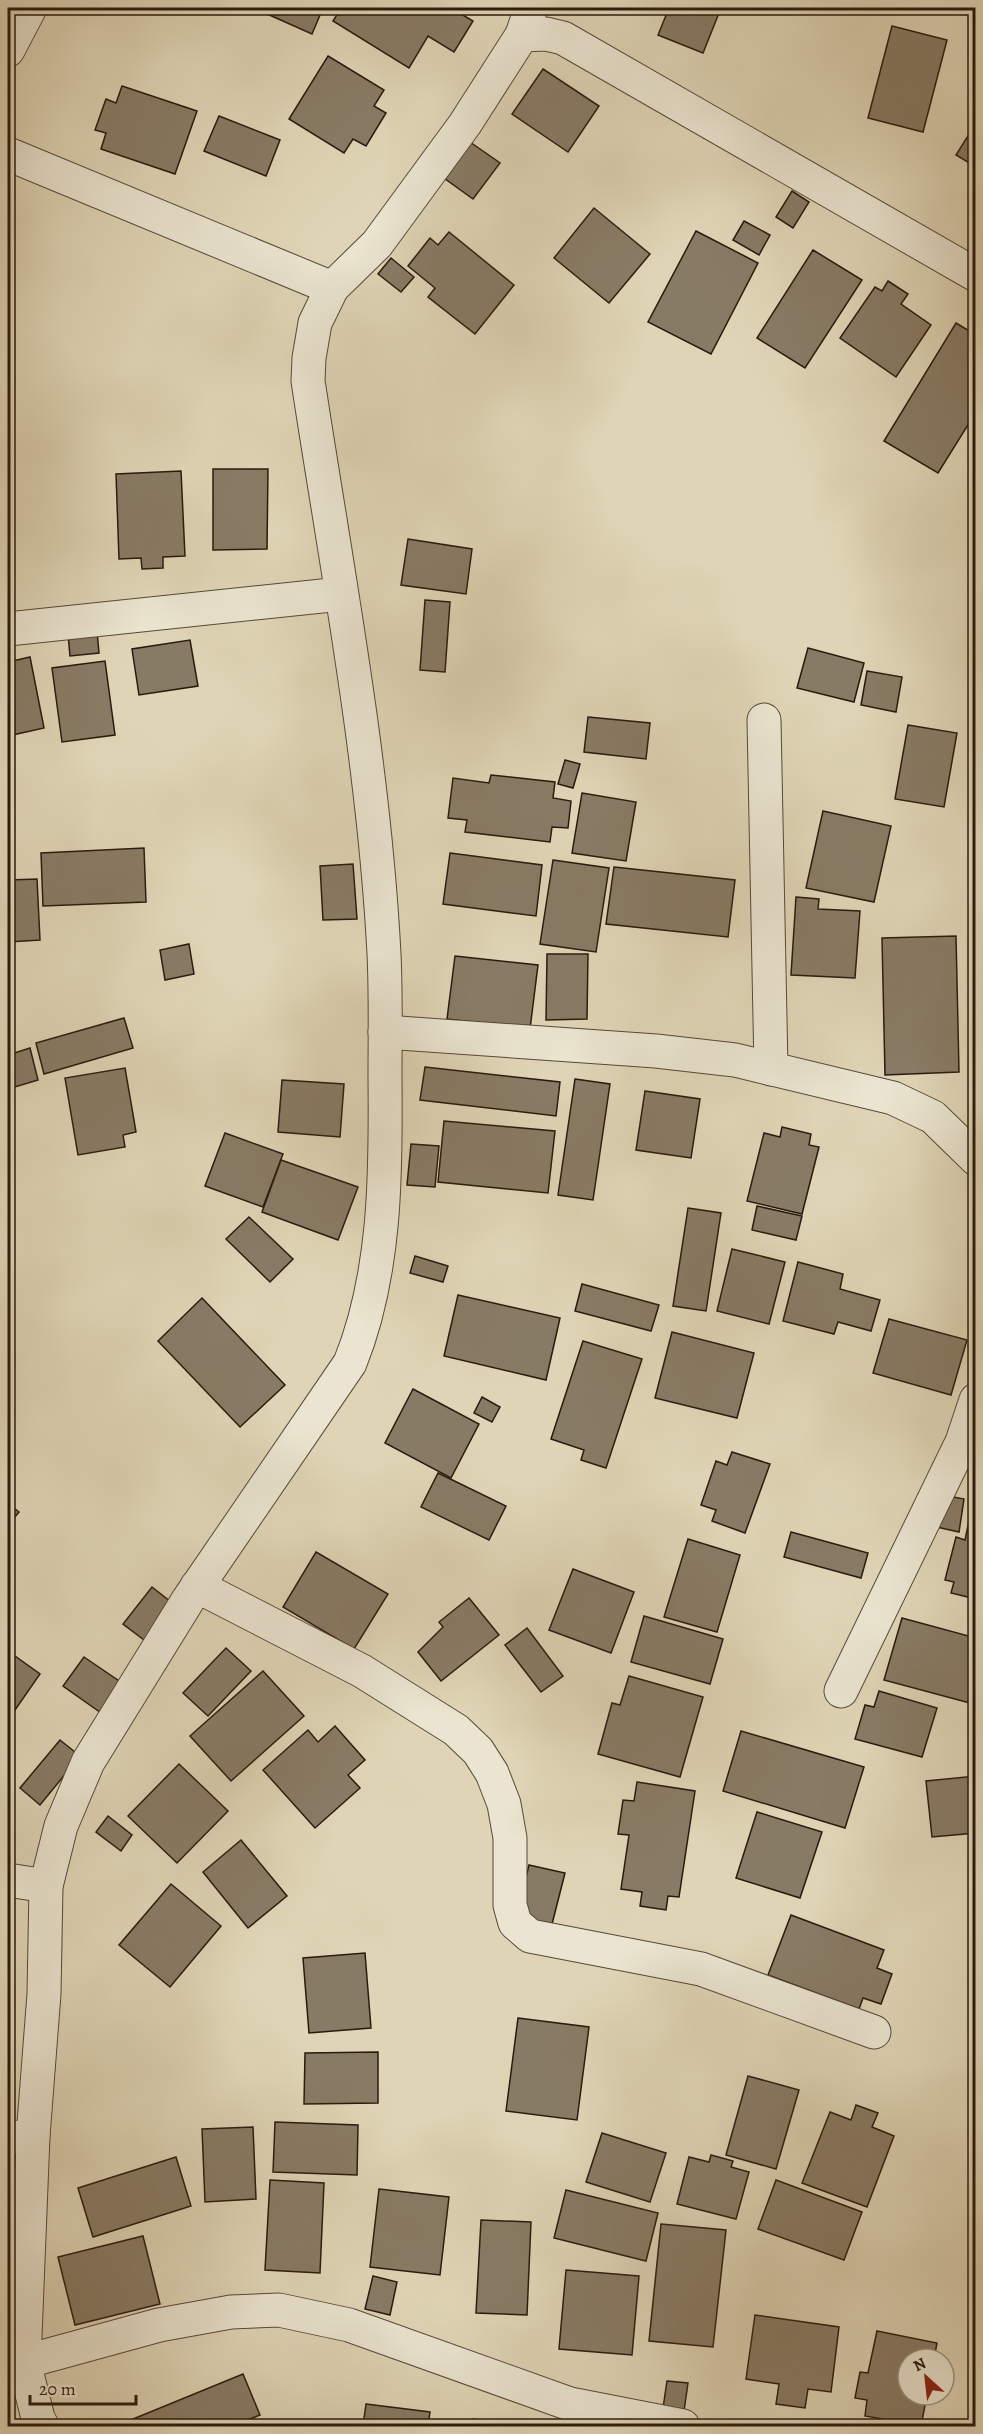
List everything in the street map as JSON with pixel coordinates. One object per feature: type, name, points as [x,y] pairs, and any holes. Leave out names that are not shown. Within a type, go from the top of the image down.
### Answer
[{"type":"street","points":[[8,50],[30,8]]},
{"type":"street","points":[[42,2427],[24,2362],[20,2137],[44,1994],[46,1886],[61,1826],[88,1761],[197,1586],[350,1363],[362,1334],[377,1255],[383,1198],[384,954],[370,805],[341,594],[308,381],[315,323],[332,288],[377,244],[465,124],[526,21],[546,34],[563,38],[975,276]]},
{"type":"street","points":[[8,154],[332,288]]},
{"type":"street","points":[[8,629],[341,594]]},
{"type":"street","points":[[764,720],[771,1069]]},
{"type":"street","points":[[385,1032],[656,1051],[735,1060],[893,1098],[933,1117],[975,1159]]},
{"type":"street","points":[[841,1691],[962,1442],[975,1400]]},
{"type":"street","points":[[197,1586],[362,1671],[456,1730],[478,1750],[492,1773],[504,1804],[510,1838],[510,1905],[515,1923],[520,1930],[530,1936],[701,1969],[874,2032]]},
{"type":"street","points":[[8,1880],[46,1886]]},
{"type":"street","points":[[24,2362],[159,2325],[231,2312],[279,2310],[349,2325],[570,2404],[683,2427]]},
{"type":"building","points":[[267,8],[323,8],[312,34],[265,13]]},
{"type":"building","points":[[341,8],[434,8],[442,13],[445,8],[451,8],[473,21],[454,52],[428,36],[409,68],[333,21]]},
{"type":"building","points":[[669,8],[721,8],[703,53],[658,35]]},
{"type":"building","points":[[892,26],[947,40],[923,132],[868,118]]},
{"type":"building","points":[[328,56],[384,90],[374,106],[386,113],[366,146],[353,139],[344,153],[289,119]]},
{"type":"building","points":[[543,69],[599,106],[568,152],[512,114]]},
{"type":"building","points":[[122,86],[197,111],[175,174],[101,149],[106,133],[95,130],[106,99],[116,103]]},
{"type":"building","points":[[219,116],[280,140],[266,176],[204,151]]},
{"type":"building","points":[[976,123],[976,167],[956,155]]},
{"type":"building","points":[[470,142],[500,163],[473,199],[444,178]]},
{"type":"building","points":[[792,191],[809,202],[793,228],[776,217]]},
{"type":"building","points":[[594,208],[650,254],[609,303],[554,258]]},
{"type":"building","points":[[744,221],[770,235],[759,255],[733,240]]},
{"type":"building","points":[[696,231],[758,263],[711,354],[648,322]]},
{"type":"building","points":[[449,232],[514,285],[475,334],[428,297],[435,288],[408,266],[430,238],[438,245]]},
{"type":"building","points":[[813,250],[862,280],[805,368],[757,338]]},
{"type":"building","points":[[391,258],[414,277],[401,292],[378,274]]},
{"type":"building","points":[[888,281],[908,294],[901,304],[931,325],[896,377],[840,338],[875,287],[882,291]]},
{"type":"building","points":[[956,323],[976,335],[976,412],[938,473],[884,441]]},
{"type":"building","points":[[213,469],[268,469],[267,549],[213,550]]},
{"type":"building","points":[[181,471],[185,556],[163,557],[163,568],[142,569],[141,558],[119,559],[116,474]]},
{"type":"building","points":[[408,539],[472,549],[466,594],[401,585]]},
{"type":"building","points":[[425,600],[450,602],[445,672],[420,670]]},
{"type":"building","points":[[97,631],[99,653],[70,656],[68,634]]},
{"type":"building","points":[[190,640],[198,686],[139,695],[132,649]]},
{"type":"building","points":[[808,648],[864,663],[854,702],[797,688]]},
{"type":"building","points":[[30,657],[44,728],[8,736],[8,662]]},
{"type":"building","points":[[105,661],[115,735],[62,742],[52,668]]},
{"type":"building","points":[[867,671],[902,677],[896,712],[861,705]]},
{"type":"building","points":[[588,717],[650,723],[646,759],[584,752]]},
{"type":"building","points":[[908,725],[957,733],[944,807],[895,799]]},
{"type":"building","points":[[565,760],[580,764],[573,788],[558,784]]},
{"type":"building","points":[[491,775],[555,782],[553,798],[571,801],[568,828],[552,827],[550,842],[465,832],[467,820],[448,818],[453,778],[489,783]]},
{"type":"building","points":[[582,793],[636,802],[626,861],[572,853]]},
{"type":"building","points":[[823,811],[891,826],[874,902],[806,888]]},
{"type":"building","points":[[144,848],[146,902],[43,906],[41,853]]},
{"type":"building","points":[[450,853],[542,865],[536,916],[443,904]]},
{"type":"building","points":[[553,860],[609,868],[596,952],[540,944]]},
{"type":"building","points":[[353,864],[357,919],[323,920],[320,866]]},
{"type":"building","points":[[614,867],[735,880],[728,937],[606,924]]},
{"type":"building","points":[[37,879],[40,940],[8,942],[8,880]]},
{"type":"building","points":[[796,897],[819,899],[818,909],[860,911],[855,978],[791,975]]},
{"type":"building","points":[[956,936],[959,1072],[885,1075],[882,938]]},
{"type":"building","points":[[189,944],[194,974],[165,980],[160,950]]},
{"type":"building","points":[[547,954],[588,954],[587,1019],[546,1020]]},
{"type":"building","points":[[455,956],[538,965],[530,1029],[447,1019]]},
{"type":"building","points":[[124,1018],[133,1048],[44,1074],[36,1043]]},
{"type":"building","points":[[30,1048],[38,1080],[8,1089],[8,1055]]},
{"type":"building","points":[[425,1067],[560,1082],[556,1116],[420,1100]]},
{"type":"building","points":[[125,1068],[136,1132],[123,1135],[125,1147],[78,1155],[65,1078]]},
{"type":"building","points":[[575,1079],[610,1084],[593,1200],[558,1195]]},
{"type":"building","points":[[282,1080],[344,1084],[340,1137],[278,1132]]},
{"type":"building","points":[[645,1091],[700,1099],[691,1158],[636,1150]]},
{"type":"building","points":[[444,1121],[555,1131],[548,1193],[438,1182]]},
{"type":"building","points":[[782,1127],[811,1134],[809,1145],[819,1147],[802,1214],[747,1201],[764,1133],[780,1137]]},
{"type":"building","points":[[225,1133],[283,1154],[263,1207],[205,1186]]},
{"type":"building","points":[[411,1144],[439,1146],[435,1187],[407,1185]]},
{"type":"building","points":[[281,1160],[358,1187],[338,1240],[262,1212]]},
{"type":"building","points":[[757,1206],[802,1216],[796,1240],[752,1230]]},
{"type":"building","points":[[688,1208],[721,1213],[706,1311],[673,1306]]},
{"type":"building","points":[[249,1217],[293,1259],[270,1282],[226,1239]]},
{"type":"building","points":[[732,1249],[785,1262],[769,1324],[717,1311]]},
{"type":"building","points":[[415,1256],[448,1266],[443,1282],[410,1273]]},
{"type":"building","points":[[798,1262],[843,1274],[840,1289],[880,1300],[871,1331],[838,1322],[834,1334],[783,1321]]},
{"type":"building","points":[[582,1284],[659,1305],[651,1331],[575,1311]]},
{"type":"building","points":[[458,1295],[560,1318],[546,1380],[444,1356]]},
{"type":"building","points":[[202,1298],[285,1385],[240,1427],[158,1341]]},
{"type":"building","points":[[889,1319],[967,1340],[951,1395],[873,1373]]},
{"type":"building","points":[[672,1332],[754,1353],[737,1418],[655,1398]]},
{"type":"building","points":[[583,1341],[642,1359],[606,1468],[581,1460],[584,1450],[551,1439]]},
{"type":"building","points":[[413,1389],[479,1424],[451,1478],[385,1443]]},
{"type":"building","points":[[482,1397],[500,1407],[492,1422],[474,1413]]},
{"type":"building","points":[[732,1452],[770,1464],[745,1533],[712,1521],[716,1510],[701,1505],[716,1461],[727,1465]]},
{"type":"building","points":[[438,1473],[506,1506],[489,1540],[421,1507]]},
{"type":"building","points":[[938,1494],[964,1499],[959,1532],[932,1526]]},
{"type":"building","points":[[8,1503],[19,1512],[8,1525]]},
{"type":"building","points":[[970,1516],[976,1518],[976,1599],[951,1593],[954,1582],[945,1580],[956,1537],[965,1540]]},
{"type":"building","points":[[791,1532],[868,1553],[861,1578],[784,1557]]},
{"type":"building","points":[[688,1539],[740,1555],[717,1632],[664,1617]]},
{"type":"building","points":[[316,1552],[388,1594],[354,1649],[283,1607]]},
{"type":"building","points":[[573,1569],[634,1592],[611,1653],[549,1630]]},
{"type":"building","points":[[152,1587],[176,1606],[148,1643],[123,1624]]},
{"type":"building","points":[[469,1598],[499,1635],[441,1681],[418,1652],[443,1627],[439,1622]]},
{"type":"building","points":[[644,1616],[723,1639],[710,1684],[631,1662]]},
{"type":"building","points":[[902,1618],[976,1638],[976,1683],[970,1703],[884,1680]]},
{"type":"building","points":[[527,1628],[563,1676],[541,1692],[505,1645]]},
{"type":"building","points":[[226,1648],[251,1671],[208,1716],[183,1693]]},
{"type":"building","points":[[8,1651],[40,1674],[8,1720]]},
{"type":"building","points":[[84,1657],[125,1685],[104,1715],[63,1686]]},
{"type":"building","points":[[263,1671],[304,1716],[231,1781],[190,1736]]},
{"type":"building","points":[[629,1676],[703,1697],[680,1777],[598,1754],[612,1703],[620,1705]]},
{"type":"building","points":[[879,1691],[937,1708],[922,1757],[855,1739],[865,1705],[874,1707]]},
{"type":"building","points":[[335,1726],[365,1760],[348,1775],[360,1788],[315,1828],[263,1770],[308,1730],[318,1742]]},
{"type":"building","points":[[741,1731],[864,1767],[845,1828],[723,1791]]},
{"type":"building","points":[[60,1740],[80,1756],[40,1805],[20,1788]]},
{"type":"building","points":[[179,1764],[228,1811],[177,1863],[128,1816]]},
{"type":"building","points":[[976,1776],[976,1833],[932,1837],[926,1781]]},
{"type":"building","points":[[637,1782],[695,1791],[679,1897],[668,1896],[666,1910],[640,1906],[642,1892],[621,1889],[629,1835],[618,1834],[623,1800],[634,1801]]},
{"type":"building","points":[[757,1812],[822,1832],[800,1898],[736,1878]]},
{"type":"building","points":[[108,1816],[132,1835],[121,1851],[96,1832]]},
{"type":"building","points":[[241,1840],[287,1896],[248,1928],[203,1872]]},
{"type":"building","points":[[529,1865],[565,1873],[550,1932],[515,1923]]},
{"type":"building","points":[[171,1884],[221,1926],[170,1987],[119,1945]]},
{"type":"building","points":[[791,1915],[884,1950],[877,1968],[892,1974],[881,2004],[863,1998],[859,2009],[768,1975]]},
{"type":"building","points":[[365,1953],[371,2028],[309,2033],[303,1958]]},
{"type":"building","points":[[518,2018],[589,2027],[577,2120],[506,2111]]},
{"type":"building","points":[[378,2052],[378,2103],[304,2104],[305,2053]]},
{"type":"building","points":[[748,2076],[799,2090],[776,2169],[726,2155]]},
{"type":"building","points":[[856,2105],[878,2113],[872,2127],[894,2136],[867,2207],[802,2183],[830,2112],[851,2120]]},
{"type":"building","points":[[275,2122],[358,2125],[357,2175],[273,2172]]},
{"type":"building","points":[[253,2127],[256,2199],[205,2202],[202,2129]]},
{"type":"building","points":[[602,2133],[666,2153],[650,2202],[586,2182]]},
{"type":"building","points":[[711,2155],[733,2161],[731,2167],[749,2172],[736,2219],[677,2204],[689,2157],[709,2162]]},
{"type":"building","points":[[176,2157],[191,2206],[93,2237],[78,2188]]},
{"type":"building","points":[[270,2180],[324,2183],[320,2273],[265,2270]]},
{"type":"building","points":[[776,2180],[862,2212],[844,2260],[758,2229]]},
{"type":"building","points":[[379,2189],[449,2197],[440,2275],[370,2267]]},
{"type":"building","points":[[566,2190],[658,2213],[646,2261],[554,2238]]},
{"type":"building","points":[[481,2220],[531,2222],[527,2315],[476,2313]]},
{"type":"building","points":[[661,2224],[726,2230],[713,2347],[649,2341]]},
{"type":"building","points":[[143,2236],[160,2304],[75,2325],[58,2257]]},
{"type":"building","points":[[566,2270],[639,2276],[632,2355],[559,2349]]},
{"type":"building","points":[[373,2276],[397,2282],[390,2315],[365,2309]]},
{"type":"building","points":[[755,2315],[839,2327],[831,2392],[808,2389],[805,2408],[776,2404],[779,2384],[746,2379]]},
{"type":"building","points":[[877,2331],[937,2343],[936,2347],[896,2347],[896,2407],[925,2407],[921,2426],[865,2416],[867,2400],[855,2398],[860,2372],[868,2373]]},
{"type":"building","points":[[243,2374],[260,2415],[232,2426],[116,2426]]},
{"type":"building","points":[[667,2381],[688,2383],[684,2411],[663,2408]]},
{"type":"building","points":[[366,2404],[430,2412],[428,2426],[363,2426]]},
{"type":"building","points":[[473,2419],[494,2422],[493,2426],[472,2426]]}]
